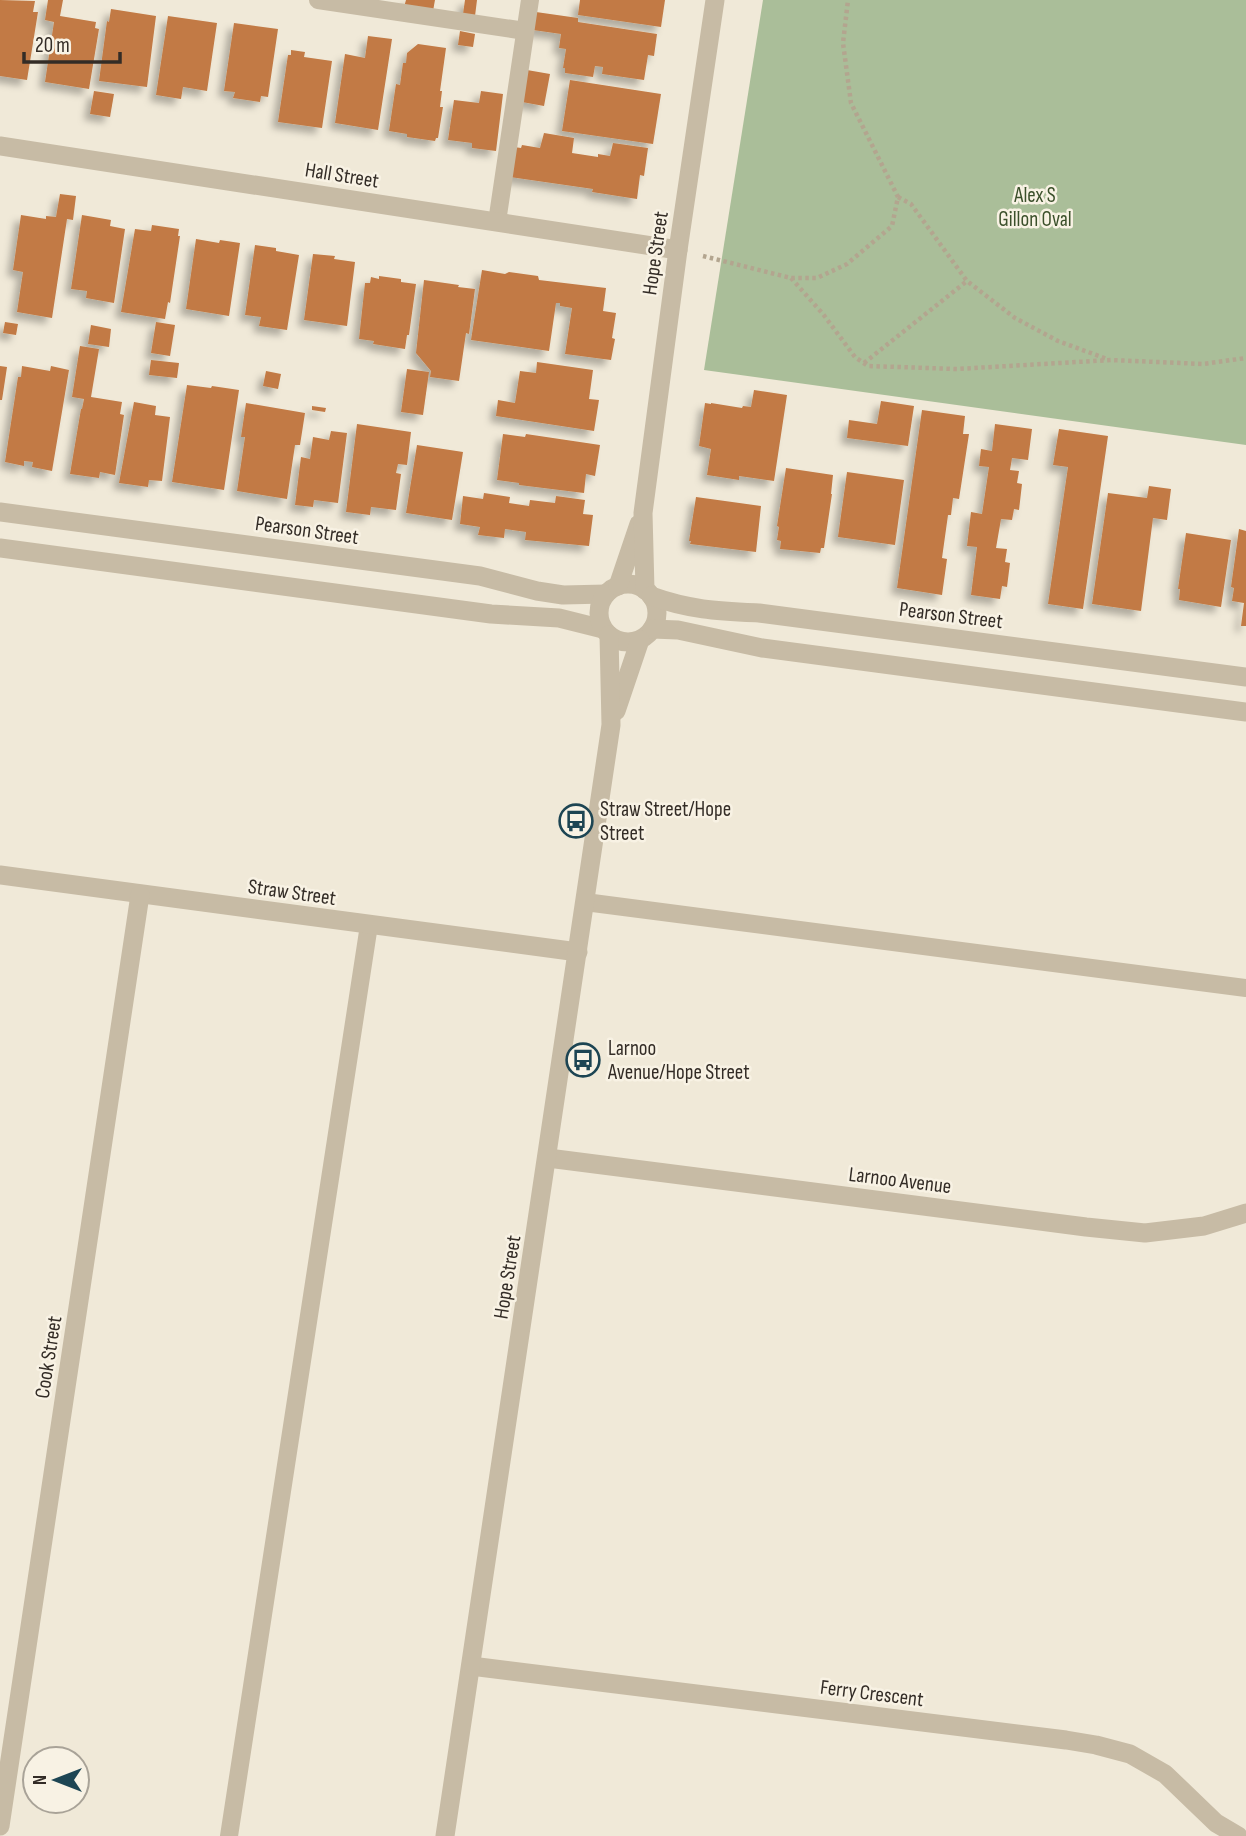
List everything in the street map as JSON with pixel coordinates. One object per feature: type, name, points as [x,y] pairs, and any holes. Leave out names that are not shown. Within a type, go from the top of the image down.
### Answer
[{"type":"street","name":"Hope Street","points":[[648,593],[643,513],[715,0]]},
{"type":"street","name":"Hall Street","points":[[0,146],[678,250]]},
{"type":"street","name":"Pearson Street","points":[[0,512],[480,576],[563,595],[612,590]]},
{"type":"street","name":"Hope Street","points":[[612,590],[643,513]]},
{"type":"street","points":[[0,548],[491,614],[559,618],[606,632],[624,642],[678,630],[762,648],[1246,712]]},
{"type":"street","points":[[606,632],[600,621],[601,602],[612,590],[627,584],[637,586],[648,593],[655,603],[655,621],[646,635]]},
{"type":"street","name":"Pearson Street","points":[[648,593],[676,605],[702,610],[759,613],[1246,677]]},
{"type":"street","name":"Hope Street","points":[[445,1836],[611,725],[606,632]]},
{"type":"street","name":"Hope Street","points":[[611,725],[646,635]]},
{"type":"street","name":"Straw Street","points":[[0,875],[578,952]]},
{"type":"street","name":"Cook Street","points":[[0,1826],[140,895]]},
{"type":"street","name":"Larnoo Avenue","points":[[548,1158],[1145,1233],[1204,1226],[1246,1213]]},
{"type":"street","name":"Ferry Crescent","points":[[471,1666],[1096,1745],[1130,1754],[1165,1774],[1216,1823],[1238,1836]]},
{"type":"lane","points":[[318,0],[525,32]]},
{"type":"lane","points":[[497,222],[530,0]]},
{"type":"lane","points":[[585,902],[1246,988]]},
{"type":"lane","points":[[229,1836],[369,925]]},
{"type":"path","points":[[848,0],[842,43],[851,103],[898,197],[911,204],[967,281],[1015,318],[1058,341],[1111,360]]},
{"type":"path","points":[[678,250],[790,278],[817,278],[847,264],[892,226],[898,197]]},
{"type":"path","points":[[790,278],[823,314],[855,357],[868,366],[957,369],[1111,360],[1203,364],[1246,358]]},
{"type":"path","points":[[864,363],[967,281]]},
{"type":"green space","name":"Alex S Gillon Oval","points":[[763,0],[1246,0],[1246,445],[704,370]]},
{"type":"building","points":[[0,0],[35,1],[33,12],[38,12],[27,80],[0,76]]},
{"type":"building","points":[[48,0],[63,0],[60,16],[96,22],[95,28],[99,29],[89,89],[45,82],[54,22],[45,20]]},
{"type":"building","points":[[406,0],[435,0],[433,11],[404,7]]},
{"type":"building","points":[[465,0],[477,0],[475,16],[463,14]]},
{"type":"building","points":[[580,0],[665,0],[661,27],[578,15]]},
{"type":"building","points":[[111,9],[156,16],[147,87],[99,81]]},
{"type":"building","points":[[536,12],[578,18],[578,22],[657,34],[654,56],[648,55],[644,80],[602,74],[603,67],[595,66],[593,77],[565,73],[563,68],[566,49],[559,48],[561,34],[533,30]]},
{"type":"building","points":[[168,16],[217,23],[207,91],[183,87],[181,99],[156,95]]},
{"type":"building","points":[[234,23],[278,29],[268,97],[261,96],[260,102],[233,98],[235,92],[224,91]]},
{"type":"building","points":[[460,31],[475,34],[473,47],[458,45]]},
{"type":"building","points":[[368,36],[392,39],[378,130],[335,123],[345,54],[365,58]]},
{"type":"building","points":[[418,44],[446,48],[440,91],[440,107],[443,107],[438,138],[435,141],[389,131],[396,84],[400,85],[403,63],[406,63],[407,53]]},
{"type":"building","points":[[291,50],[305,52],[304,57],[332,61],[322,128],[278,122]]},
{"type":"building","points":[[527,70],[550,74],[544,106],[522,102]]},
{"type":"building","points":[[570,80],[661,94],[653,144],[562,131]]},
{"type":"building","points":[[94,91],[114,94],[110,117],[90,114]]},
{"type":"building","points":[[481,91],[503,94],[496,151],[472,148],[472,143],[448,140],[454,100],[479,103]]},
{"type":"building","points":[[544,133],[574,138],[572,153],[598,157],[598,154],[610,156],[613,143],[648,148],[644,176],[640,175],[637,199],[592,192],[593,189],[510,177],[514,147],[521,148],[522,145],[540,148]]},
{"type":"building","points":[[60,194],[76,196],[73,220],[67,219],[52,318],[17,312],[23,272],[13,270],[21,215],[46,219],[46,216],[56,217]]},
{"type":"building","points":[[82,215],[111,220],[110,226],[125,229],[114,303],[86,298],[87,291],[71,289]]},
{"type":"building","points":[[152,225],[179,229],[180,236],[165,319],[121,312],[135,229],[151,231]]},
{"type":"building","points":[[196,239],[240,243],[229,316],[186,309]]},
{"type":"building","points":[[255,245],[299,255],[287,330],[259,326],[261,317],[245,315]]},
{"type":"building","points":[[313,254],[335,256],[334,259],[355,262],[347,326],[304,320]]},
{"type":"building","points":[[482,270],[538,276],[539,280],[606,288],[603,311],[616,313],[611,360],[565,354],[572,308],[560,306],[560,303],[556,303],[549,351],[471,340]]},
{"type":"building","points":[[379,276],[416,284],[405,349],[359,339],[365,283],[370,283],[371,277],[379,279]]},
{"type":"building","points":[[424,280],[475,289],[459,381],[430,377],[431,371],[416,353]]},
{"type":"building","points":[[5,322],[18,324],[16,335],[3,333]]},
{"type":"building","points":[[156,322],[175,325],[170,356],[151,353]]},
{"type":"building","points":[[91,325],[111,329],[109,347],[88,344]]},
{"type":"building","points":[[80,346],[99,349],[91,397],[122,402],[120,414],[124,415],[115,475],[100,472],[99,478],[70,474],[84,399],[72,397]]},
{"type":"building","points":[[151,360],[179,363],[177,378],[149,375]]},
{"type":"building","points":[[537,362],[593,370],[589,399],[599,400],[594,431],[496,416],[498,400],[515,403],[520,371],[536,373]]},
{"type":"building","points":[[0,366],[7,367],[2,400],[0,400]]},
{"type":"building","points":[[22,366],[50,371],[51,366],[69,370],[52,471],[32,467],[33,462],[24,461],[24,466],[5,462]]},
{"type":"building","points":[[407,369],[429,372],[423,415],[401,412]]},
{"type":"building","points":[[266,371],[281,374],[278,389],[263,386]]},
{"type":"building","points":[[187,385],[239,390],[224,490],[172,482]]},
{"type":"building","points":[[754,390],[787,395],[774,481],[739,476],[739,480],[707,475],[711,449],[699,446],[705,403],[751,407]]},
{"type":"building","points":[[881,401],[914,406],[908,446],[847,438],[849,420],[877,424]]},
{"type":"building","points":[[134,402],[156,406],[155,415],[170,417],[162,481],[149,480],[148,487],[119,483]]},
{"type":"building","points":[[246,403],[305,413],[300,445],[295,445],[287,499],[237,491],[245,437],[241,437]]},
{"type":"building","points":[[312,406],[326,408],[325,412],[312,410]]},
{"type":"building","points":[[922,410],[965,416],[963,434],[969,434],[959,499],[953,498],[951,515],[948,515],[942,558],[947,559],[942,595],[897,588]]},
{"type":"building","points":[[357,424],[411,432],[407,465],[398,464],[396,473],[401,474],[396,510],[371,507],[370,515],[346,512]]},
{"type":"building","points":[[995,424],[1032,429],[1028,460],[1012,458],[1010,470],[1019,471],[1017,483],[1022,484],[1019,510],[1014,509],[1012,520],[1001,519],[996,548],[1007,549],[1005,562],[1010,563],[1007,587],[1002,586],[1000,599],[971,595],[977,547],[967,546],[971,512],[982,514],[989,467],[979,466],[981,449],[992,451]]},
{"type":"building","points":[[1059,429],[1108,436],[1083,609],[1048,604],[1068,467],[1053,465]]},
{"type":"building","points":[[331,431],[347,433],[338,503],[314,500],[313,507],[295,505],[301,457],[310,459],[313,437],[329,440]]},
{"type":"building","points":[[503,434],[525,437],[526,434],[600,445],[595,476],[586,474],[584,493],[497,480]]},
{"type":"building","points":[[417,445],[463,452],[452,520],[406,513]]},
{"type":"building","points":[[786,468],[833,475],[824,548],[821,548],[820,553],[780,549],[777,526]]},
{"type":"building","points":[[847,472],[904,480],[895,545],[838,537]]},
{"type":"building","points":[[1149,486],[1171,489],[1167,520],[1153,518],[1141,611],[1092,604],[1108,493],[1147,498]]},
{"type":"building","points":[[484,493],[510,497],[509,503],[529,506],[530,500],[555,503],[556,496],[585,500],[583,514],[593,515],[589,546],[525,540],[526,532],[505,529],[504,538],[478,535],[480,527],[460,524],[463,496],[483,499]]},
{"type":"building","points":[[696,497],[761,506],[756,552],[690,544]]},
{"type":"building","points":[[1239,529],[1246,531],[1246,626],[1241,626],[1244,603],[1232,601],[1234,588],[1231,587]]},
{"type":"building","points":[[1186,533],[1231,540],[1221,607],[1179,600],[1178,589]]},
{"type":"place","name":"Straw Street/Hope Street","points":[[576,821]]},
{"type":"place","name":"Larnoo Avenue/Hope Street","points":[[583,1060]]}]
